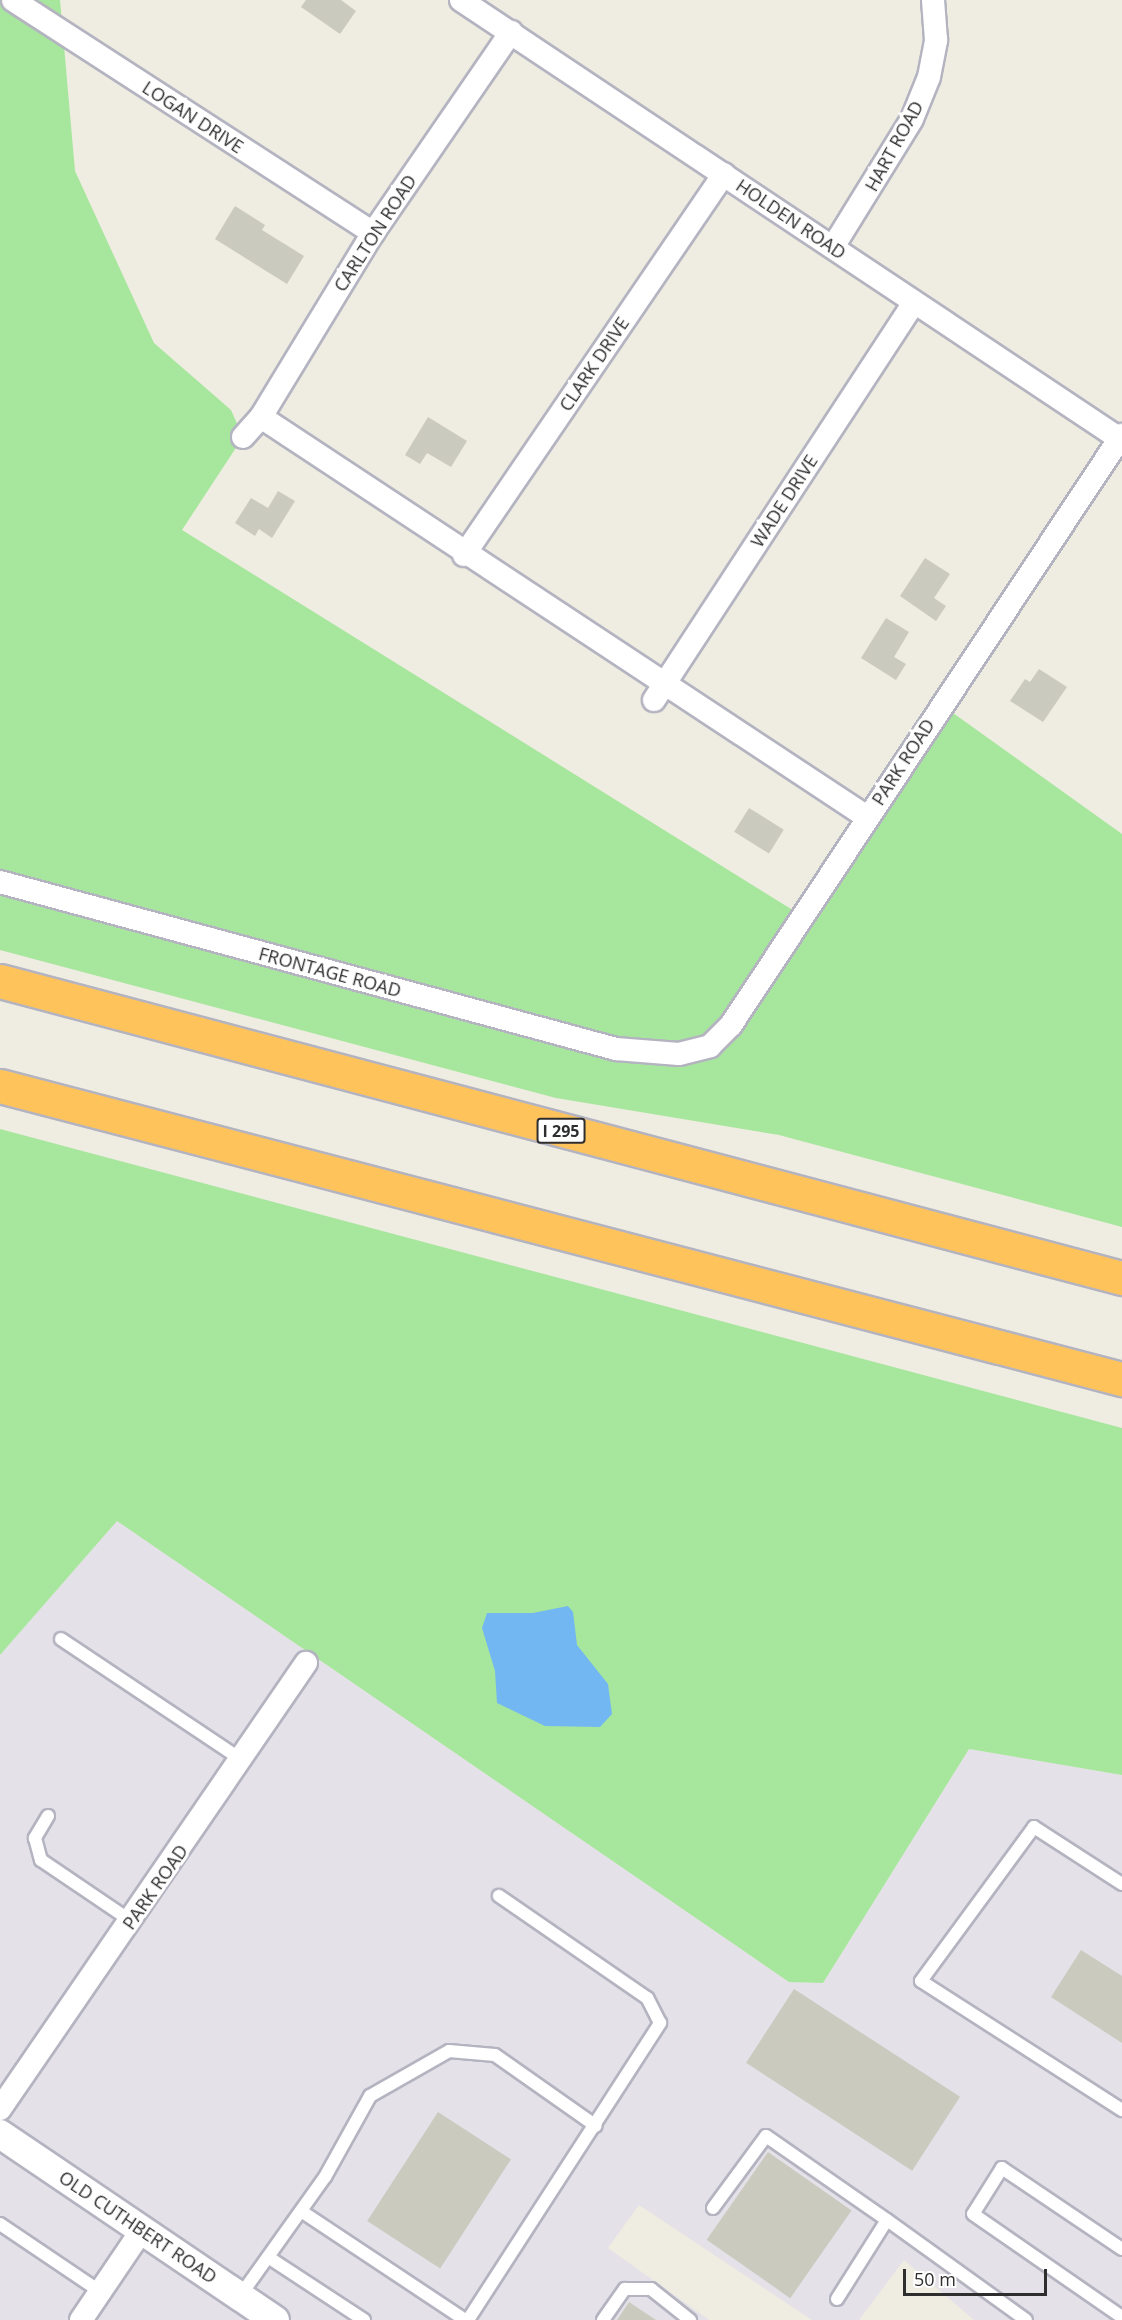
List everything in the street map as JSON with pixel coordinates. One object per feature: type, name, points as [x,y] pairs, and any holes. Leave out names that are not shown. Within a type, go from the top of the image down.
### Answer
[{"type":"highway","name":"I 295","points":[[0,981],[1122,1278]]},
{"type":"highway","points":[[0,1086],[1122,1379]]},
{"type":"street","name":"LOGAN DRIVE","points":[[13,0],[373,233]]},
{"type":"street","name":"HOLDEN ROAD","points":[[461,0],[914,303],[1121,437]]},
{"type":"street","name":"HART ROAD","points":[[832,248],[912,119],[928,77],[936,40],[933,0]]},
{"type":"street","name":"CARLTON ROAD","points":[[243,436],[261,417],[373,233],[511,32]]},
{"type":"street","name":"CLARK DRIVE","points":[[464,555],[724,174]]},
{"type":"street","name":"WADE DRIVE","points":[[659,693],[914,303]]},
{"type":"street","points":[[261,417],[464,555],[659,693],[867,817]]},
{"type":"street","name":"PARK ROAD","points":[[662,1054],[710,1046],[731,1025],[1121,437]]},
{"type":"street","name":"FRONTAGE ROAD","points":[[0,882],[616,1049],[662,1054]]},
{"type":"street","name":"PARK ROAD","points":[[0,2109],[242,1760],[306,1663]]},
{"type":"street","name":"OLD CUTHBERT ROAD","points":[[0,2134],[275,2320]]},
{"type":"street","points":[[81,2320],[142,2230]]},
{"type":"lane","points":[[61,1639],[242,1760]]},
{"type":"lane","points":[[48,1816],[35,1838],[41,1860],[130,1922]]},
{"type":"lane","points":[[1122,1884],[1034,1827],[921,1981],[1122,2110]]},
{"type":"lane","points":[[301,2211],[467,2320],[657,2034],[658,2013],[647,1998],[499,1896]]},
{"type":"lane","points":[[240,2296],[301,2211],[370,2096],[448,2051],[495,2055],[596,2126]]},
{"type":"lane","points":[[713,2208],[766,2136],[1026,2320]]},
{"type":"lane","points":[[1122,2249],[1002,2168],[973,2214],[1122,2317]]},
{"type":"lane","points":[[837,2299],[887,2220]]},
{"type":"lane","points":[[0,2224],[100,2292]]},
{"type":"lane","points":[[268,2257],[364,2320]]},
{"type":"lane","points":[[603,2320],[624,2289],[651,2289],[690,2320]]},
{"type":"shaded area","points":[[117,1521],[789,1982],[823,1983],[969,1749],[1122,1775],[1122,2320],[974,2320],[904,2260],[859,2320],[812,2320],[639,2205],[608,2248],[709,2320],[0,2320],[0,1655]]},
{"type":"green space","points":[[0,0],[60,0],[75,171],[154,343],[231,410],[243,437],[182,530],[812,922],[946,708],[1122,834],[1122,1227],[779,1135],[556,1098],[0,950]]},
{"type":"green space","points":[[0,1129],[1122,1428],[1122,1775],[969,1749],[823,1983],[789,1982],[117,1521],[0,1655]]},
{"type":"water","points":[[568,1606],[573,1612],[577,1645],[608,1684],[612,1714],[600,1727],[545,1726],[497,1703],[495,1671],[482,1628],[487,1613],[533,1613]]},
{"type":"building","points":[[306,0],[341,0],[356,11],[340,34],[301,7]]},
{"type":"building","points":[[235,206],[265,225],[262,230],[304,256],[287,284],[215,239]]},
{"type":"building","points":[[428,417],[467,441],[451,467],[427,453],[420,464],[405,455]]},
{"type":"building","points":[[278,491],[295,501],[272,538],[259,529],[255,536],[235,523],[251,498],[268,508]]},
{"type":"building","points":[[925,558],[950,574],[934,598],[946,606],[936,621],[900,596]]},
{"type":"building","points":[[886,618],[909,632],[894,657],[906,664],[896,680],[861,658]]},
{"type":"building","points":[[1039,669],[1067,687],[1043,722],[1010,701],[1025,679],[1030,682]]},
{"type":"building","points":[[749,808],[784,830],[769,853],[734,832]]},
{"type":"building","points":[[1081,1950],[1122,1976],[1122,2043],[1051,1997]]},
{"type":"building","points":[[794,1989],[960,2097],[912,2171],[746,2063]]},
{"type":"building","points":[[438,2112],[511,2159],[440,2268],[367,2221]]},
{"type":"building","points":[[768,2152],[852,2211],[790,2298],[707,2240]]},
{"type":"building","points":[[629,2302],[656,2320],[617,2320]]}]
